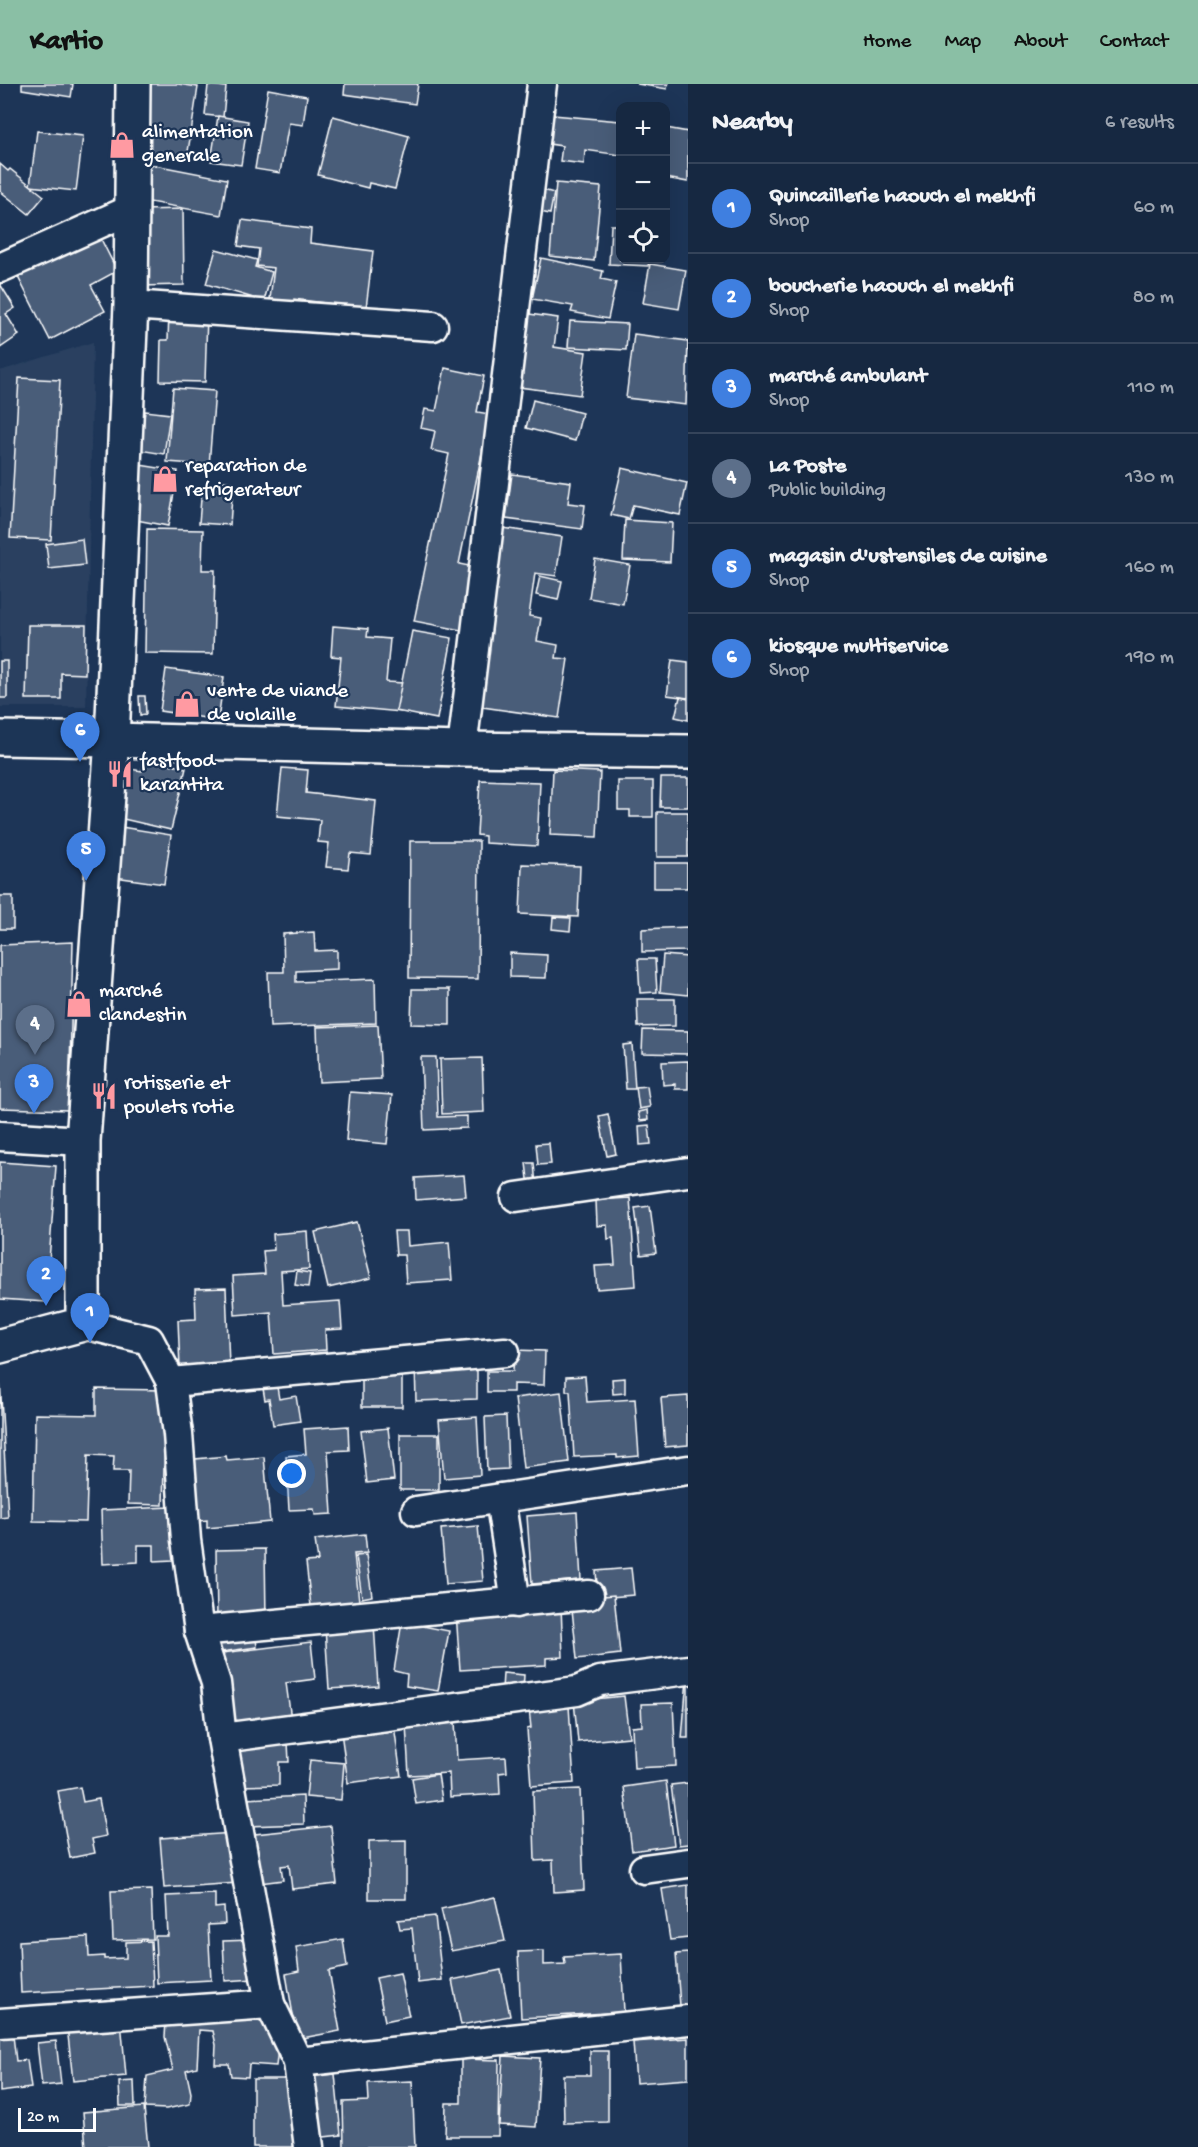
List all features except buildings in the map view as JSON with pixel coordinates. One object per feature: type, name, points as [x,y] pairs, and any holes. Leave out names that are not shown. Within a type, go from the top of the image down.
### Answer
[{"type":"street","points":[[82,1324],[83,1141],[111,740],[131,305],[133,84]]},
{"type":"street","points":[[462,749],[542,84]]},
{"type":"street","points":[[0,268],[132,209]]},
{"type":"street","points":[[131,305],[433,326]]},
{"type":"street","points":[[0,738],[688,752]]},
{"type":"street","points":[[0,1136],[83,1141]]},
{"type":"street","points":[[516,1197],[688,1172]]},
{"type":"street","points":[[0,1346],[82,1324],[149,1340],[171,1383],[178,1434],[186,1540],[199,1631],[216,1683],[222,1738],[270,2004],[298,2062],[309,2147]]},
{"type":"street","points":[[171,1383],[505,1352]]},
{"type":"street","points":[[416,1510],[688,1470]]},
{"type":"street","points":[[500,1498],[516,1603]]},
{"type":"street","points":[[199,1631],[589,1595]]},
{"type":"street","points":[[222,1738],[577,1691],[600,1681],[688,1670]]},
{"type":"street","points":[[644,1869],[688,1863]]},
{"type":"street","points":[[0,2022],[270,2004]]},
{"type":"street","points":[[298,2062],[688,2020]]},
{"type":"shaded area","points":[[93,342],[86,707],[0,707],[0,371]]},
{"type":"place","name":"alimentation generale","points":[[122,145]]},
{"type":"place","name":"reparation de refrigerateur","points":[[165,479]]},
{"type":"place","name":"vente de viande de volaille","points":[[187,704]]},
{"type":"place","name":"kiosque multiservice","points":[[80,762]]},
{"type":"place","name":"fastfood karantita","points":[[120,774]]},
{"type":"place","name":"magasin d'ustensiles de cuisine","points":[[86,881]]},
{"type":"place","name":"marché clandestin","points":[[79,1004]]},
{"type":"place","name":"La Poste","points":[[35,1055]]},
{"type":"place","name":"rotisserie et poulets rotie","points":[[104,1096]]},
{"type":"place","name":"marché ambulant","points":[[34,1114]]},
{"type":"place","name":"boucherie haouch el mekhfi","points":[[46,1306]]},
{"type":"place","name":"Quincaillerie haouch el mekhfi","points":[[90,1343]]}]
